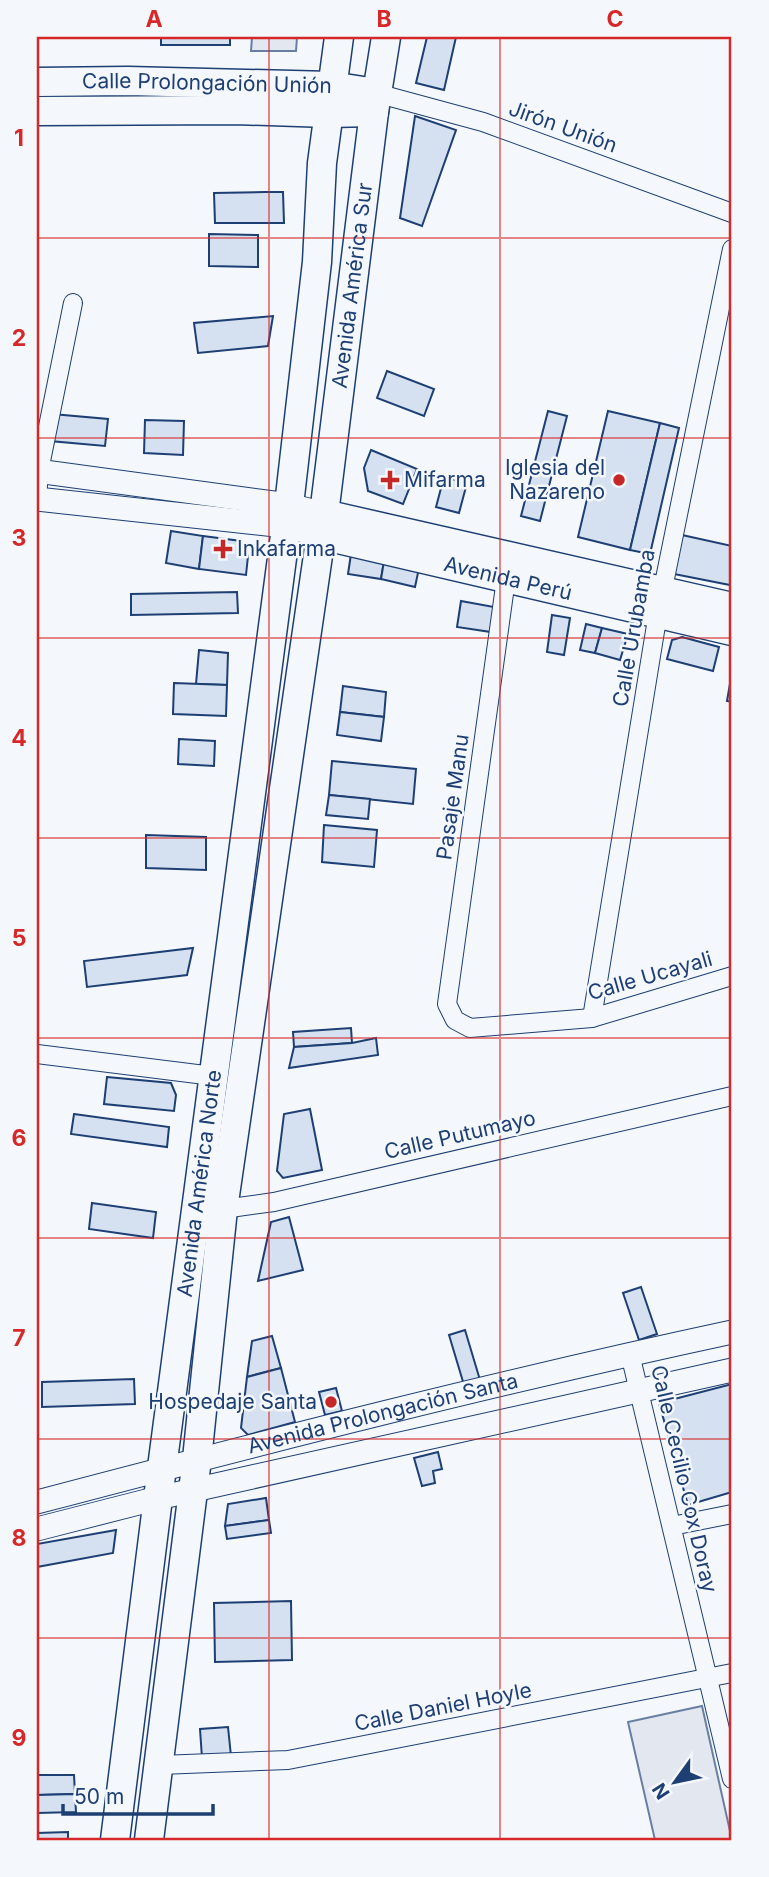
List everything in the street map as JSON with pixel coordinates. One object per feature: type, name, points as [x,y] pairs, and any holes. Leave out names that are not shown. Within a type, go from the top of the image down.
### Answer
[{"type":"main road","name":"Avenida América Sur","points":[[287,516],[317,262],[321,163],[339,37]]},
{"type":"main road","name":"Avenida América Sur","points":[[323,524],[375,102],[386,37]]},
{"type":"main road","name":"Calle Prolongación Unión","points":[[37,82],[141,82],[375,102]]},
{"type":"main road","name":"Calle Prolongación Unión","points":[[37,111],[235,110],[329,100]]},
{"type":"main road","name":"Avenida América Norte","points":[[149,1840],[197,1459],[213,1076],[287,516]]},
{"type":"main road","name":"Avenida América Norte","points":[[115,1840],[162,1469],[209,1209],[323,524]]},
{"type":"main road","name":"Avenida Perú","points":[[323,524],[506,579],[660,602],[732,607]]},
{"type":"main road","name":"Avenida Perú","points":[[323,524],[660,602],[732,631]]},
{"type":"street","name":"Jirón Unión","points":[[375,102],[483,122],[732,213]]},
{"type":"street","name":"Calle Urubamba","points":[[592,1018],[660,602],[732,248]]},
{"type":"street","points":[[73,303],[38,471],[37,499],[287,516]]},
{"type":"street","points":[[38,471],[287,516]]},
{"type":"street","name":"Avenida Perú","points":[[287,516],[323,524]]},
{"type":"street","name":"Pasaje Manu","points":[[455,1020],[447,1004],[506,579]]},
{"type":"street","name":"Calle Ucayali","points":[[455,1020],[470,1028],[592,1018],[732,976]]},
{"type":"street","points":[[37,1054],[213,1076]]},
{"type":"street","name":"Calle Putumayo","points":[[209,1209],[274,1202],[732,1096]]},
{"type":"street","name":"Avenida Prolongación Santa","points":[[37,1502],[197,1459],[732,1332]]},
{"type":"street","name":"Calle Cecilio Cox Doray","points":[[631,1354],[732,1779]]},
{"type":"street","name":"Avenida Prolongación Santa","points":[[37,1529],[158,1498],[732,1370]]},
{"type":"street","points":[[672,1526],[732,1514]]},
{"type":"street","name":"Calle Daniel Hoyle","points":[[160,1765],[288,1760],[732,1673]]},
{"type":"shaded area","points":[[252,37],[297,37],[296,51],[251,51]]},
{"type":"shaded area","points":[[702,1706],[732,1840],[655,1840],[628,1722]]},
{"type":"building","points":[[161,37],[230,37],[230,45],[161,45]]},
{"type":"building","points":[[427,37],[456,37],[444,90],[416,83]]},
{"type":"building","points":[[415,116],[456,130],[422,226],[400,218]]},
{"type":"building","points":[[283,192],[284,223],[215,223],[214,193]]},
{"type":"building","points":[[209,234],[258,235],[258,267],[209,266]]},
{"type":"building","points":[[273,316],[268,346],[198,353],[194,323]]},
{"type":"building","points":[[387,371],[434,389],[424,416],[377,398]]},
{"type":"building","points":[[548,411],[567,416],[540,521],[521,516]]},
{"type":"building","name":"Iglesia del Nazareno","points":[[608,411],[660,423],[630,550],[578,537]]},
{"type":"building","points":[[52,414],[108,419],[105,446],[50,441]]},
{"type":"building","points":[[145,420],[184,421],[183,455],[144,453]]},
{"type":"building","points":[[660,423],[679,428],[650,554],[630,550]]},
{"type":"building","name":"Mifarma","points":[[371,450],[417,469],[403,504],[368,491],[364,468]]},
{"type":"building","points":[[444,477],[467,483],[459,513],[436,507]]},
{"type":"building","points":[[171,531],[203,536],[199,569],[166,563]]},
{"type":"building","points":[[682,535],[732,546],[730,585],[674,574]]},
{"type":"building","name":"Inkafarma","points":[[203,536],[241,541],[248,556],[246,575],[199,569]]},
{"type":"building","points":[[351,554],[384,561],[381,579],[348,574]]},
{"type":"building","points":[[384,561],[419,568],[415,587],[381,579]]},
{"type":"building","points":[[237,592],[238,613],[131,615],[131,594]]},
{"type":"building","points":[[461,601],[494,607],[491,632],[457,627]]},
{"type":"building","points":[[552,615],[570,618],[564,655],[547,652]]},
{"type":"building","points":[[586,624],[602,628],[595,653],[580,650]]},
{"type":"building","points":[[602,628],[628,634],[620,660],[595,653]]},
{"type":"building","points":[[682,637],[719,647],[713,671],[667,659],[672,640]]},
{"type":"building","points":[[199,650],[228,653],[227,685],[196,684]]},
{"type":"building","points":[[732,672],[732,702],[727,701]]},
{"type":"building","points":[[174,683],[227,685],[226,716],[173,714]]},
{"type":"building","points":[[343,686],[386,692],[384,717],[340,712]]},
{"type":"building","points":[[340,712],[384,717],[381,741],[337,735]]},
{"type":"building","points":[[179,739],[215,741],[214,766],[178,764]]},
{"type":"building","points":[[332,761],[416,769],[413,804],[329,795]]},
{"type":"building","points":[[329,795],[370,799],[368,819],[326,815]]},
{"type":"building","points":[[324,825],[377,830],[374,867],[322,862]]},
{"type":"building","points":[[146,835],[206,837],[206,870],[146,868]]},
{"type":"building","points":[[193,948],[187,975],[87,987],[84,961]]},
{"type":"building","points":[[351,1028],[352,1043],[294,1047],[293,1032]]},
{"type":"building","points":[[376,1038],[378,1055],[289,1068],[294,1047],[352,1043]]},
{"type":"building","points":[[107,1077],[171,1083],[176,1095],[174,1111],[104,1104]]},
{"type":"building","points":[[310,1109],[322,1170],[283,1178],[277,1171],[284,1114]]},
{"type":"building","points":[[74,1114],[169,1127],[167,1147],[71,1134]]},
{"type":"building","points":[[92,1203],[156,1212],[153,1238],[89,1229]]},
{"type":"building","points":[[289,1217],[303,1270],[258,1281],[271,1222]]},
{"type":"building","points":[[641,1287],[657,1334],[639,1340],[623,1293]]},
{"type":"building","points":[[465,1330],[480,1380],[464,1385],[449,1335]]},
{"type":"building","points":[[272,1336],[281,1368],[247,1377],[252,1341]]},
{"type":"building","points":[[281,1368],[295,1422],[248,1435],[241,1428],[247,1377]]},
{"type":"building","points":[[134,1379],[135,1404],[42,1407],[42,1382]]},
{"type":"building","points":[[732,1384],[732,1492],[688,1505],[659,1403]]},
{"type":"building","name":"Hospedaje Santa","points":[[336,1388],[342,1411],[325,1415],[319,1392]]},
{"type":"building","points":[[438,1452],[442,1469],[433,1471],[435,1483],[422,1486],[414,1458]]},
{"type":"building","points":[[266,1498],[269,1520],[225,1526],[228,1504]]},
{"type":"building","points":[[269,1520],[271,1533],[227,1539],[225,1526]]},
{"type":"building","points":[[116,1530],[113,1553],[37,1567],[37,1544]]},
{"type":"building","points":[[291,1601],[292,1660],[215,1662],[214,1603]]},
{"type":"building","points":[[228,1727],[231,1756],[202,1758],[200,1729]]},
{"type":"building","points":[[37,1775],[74,1775],[75,1794],[37,1795]]},
{"type":"building","points":[[75,1794],[76,1812],[37,1813],[37,1795]]},
{"type":"building","points":[[68,1832],[68,1840],[37,1840],[37,1833]]},
{"type":"place","name":"Mifarma","points":[[390,480]]},
{"type":"place","name":"Iglesia del Nazareno","points":[[619,480]]},
{"type":"place","name":"Inkafarma","points":[[223,549]]},
{"type":"place","name":"Hospedaje Santa","points":[[331,1402]]}]
